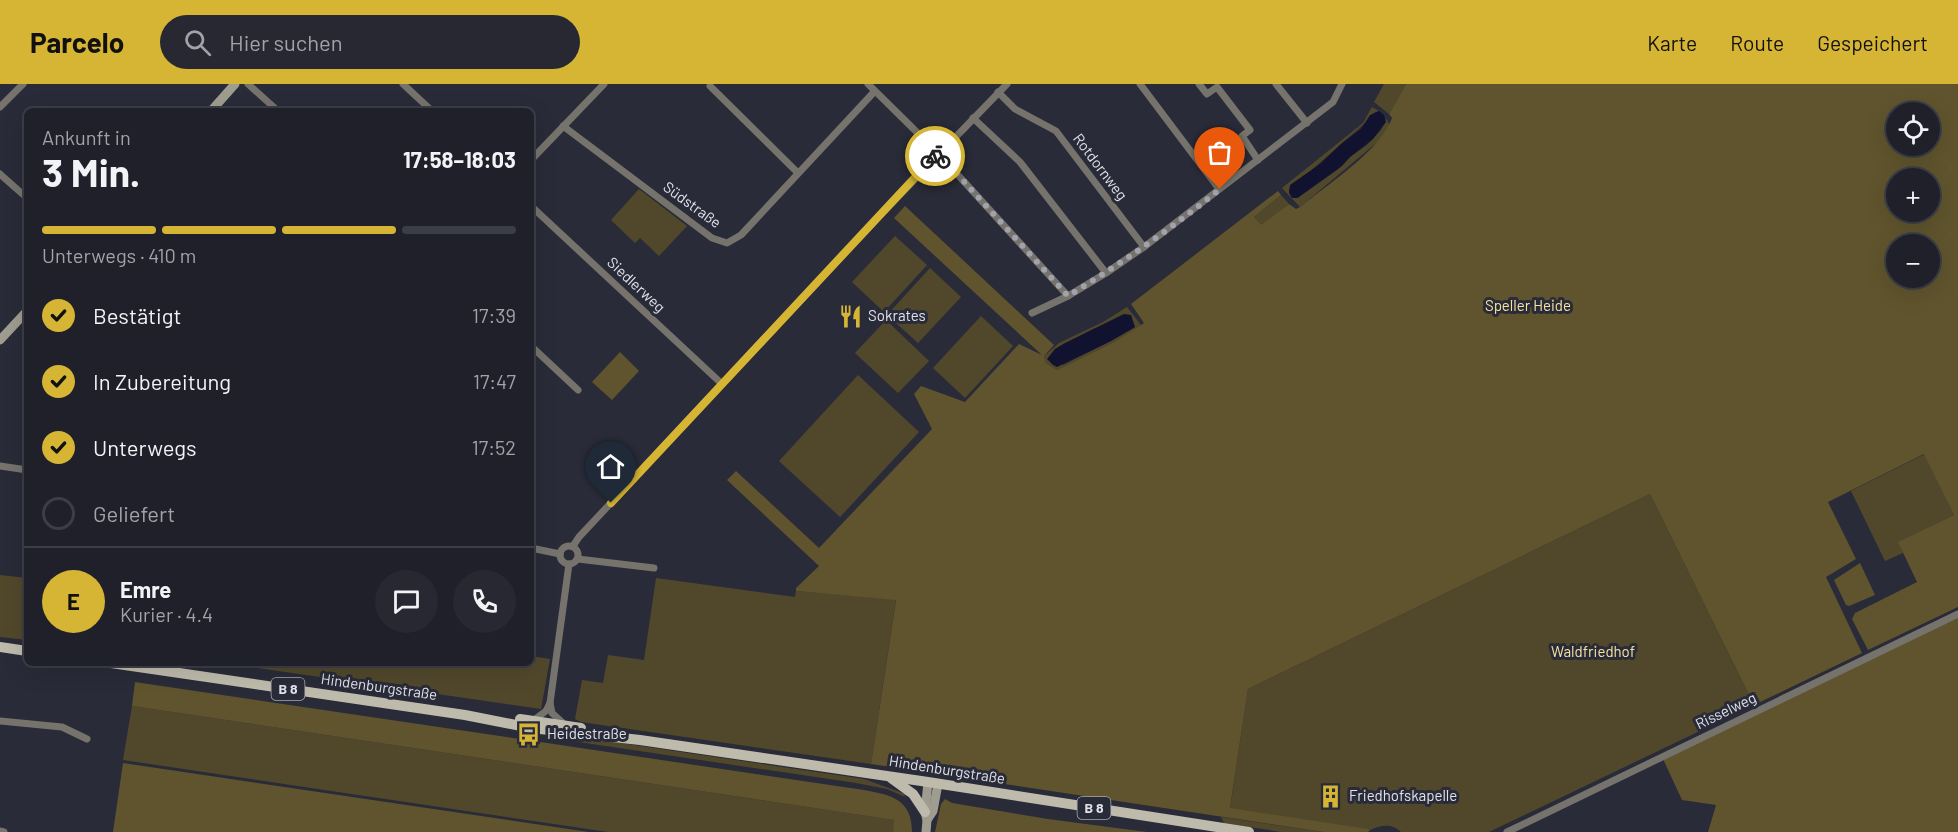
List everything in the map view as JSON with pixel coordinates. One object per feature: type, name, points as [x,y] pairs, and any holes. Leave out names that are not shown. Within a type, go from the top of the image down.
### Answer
[{"type":"main road","points":[[0,647],[24,651]]},
{"type":"main road","name":"Hindenburgstraße","points":[[132,666],[465,714],[542,729],[640,740],[888,776],[1249,832]]},
{"type":"main road","name":"Hindenburgstraße","points":[[465,714],[533,720],[640,740]]},
{"type":"main road","points":[[888,776],[913,794],[926,816]]},
{"type":"street","points":[[0,107],[23,84]]},
{"type":"street","points":[[214,108],[235,84]]},
{"type":"street","points":[[248,84],[275,108]]},
{"type":"street","points":[[403,84],[429,108]]},
{"type":"street","points":[[534,157],[604,84]]},
{"type":"street","points":[[868,84],[938,153],[1068,296]]},
{"type":"street","points":[[573,546],[938,153],[1007,84]]},
{"type":"street","points":[[1140,84],[1220,189]]},
{"type":"street","points":[[1199,84],[1207,94],[1217,87],[1250,130],[1242,136],[1258,160]]},
{"type":"street","points":[[1276,84],[1307,123]]},
{"type":"street","points":[[1032,313],[1068,296],[1106,273],[1184,218],[1333,102],[1342,84]]},
{"type":"street","points":[[710,86],[798,173]]},
{"type":"street","name":"Südstraße","points":[[563,126],[712,238],[727,243],[741,235],[874,92]]},
{"type":"street","name":"Rotdornweg","points":[[998,92],[1015,109],[1056,131],[1144,247]]},
{"type":"street","points":[[973,118],[1020,162],[1106,273]]},
{"type":"street","points":[[0,174],[24,195]]},
{"type":"street","name":"Siedlerweg","points":[[534,209],[722,384]]},
{"type":"street","points":[[0,340],[24,314]]},
{"type":"street","points":[[534,349],[578,390]]},
{"type":"street","points":[[0,466],[24,470]]},
{"type":"street","points":[[564,546],[573,546],[578,550],[578,559],[568,564],[561,560],[560,554],[564,546]]},
{"type":"street","points":[[534,549],[560,554]]},
{"type":"street","points":[[578,559],[654,568]]},
{"type":"street","points":[[565,725],[552,713],[550,703],[568,564]]},
{"type":"street","name":"Risselweg","points":[[1507,832],[1958,614]]},
{"type":"street","points":[[533,720],[546,711],[550,703]]},
{"type":"street","points":[[0,722],[62,727],[87,739]]},
{"type":"street","points":[[926,832],[926,816],[933,783]]},
{"type":"green space","points":[[1384,84],[1406,84],[1389,114],[1374,102]]},
{"type":"green space","name":"Speller Heide","points":[[1406,84],[1958,84],[1958,607],[1868,650],[1852,619],[1855,613],[1917,582],[1898,542],[1954,515],[1924,454],[1828,502],[1856,559],[1826,577],[1862,653],[1754,705],[1650,494],[1248,689],[1230,808],[1368,829],[1370,830],[1368,832],[1324,832],[871,764],[896,600],[796,591],[796,588],[819,566],[727,480],[736,471],[819,548],[932,429],[914,394],[921,386],[965,402],[1019,344],[1042,355],[894,218],[905,206],[1054,345],[1044,356],[1046,363],[1057,370],[1114,342],[1144,323],[1131,304],[1278,191],[1281,195],[1254,217],[1261,225],[1289,204],[1296,209],[1300,207],[1365,154],[1386,130],[1392,118],[1389,114]]},
{"type":"green space","points":[[1372,107],[1379,111],[1375,112],[1362,126],[1289,189],[1292,198],[1298,198],[1367,145],[1381,130],[1386,119],[1384,115],[1390,125],[1381,139],[1300,207],[1282,188],[1363,123]]},
{"type":"green space","points":[[639,189],[687,226],[659,256],[640,238],[635,243],[611,220]]},
{"type":"green space","points":[[1281,195],[1289,204],[1261,226],[1254,217]]},
{"type":"green space","points":[[895,236],[927,265],[884,312],[852,282]]},
{"type":"green space","points":[[930,268],[961,297],[918,343],[887,315]]},
{"type":"green space","points":[[1127,307],[1141,325],[1114,342],[1057,370],[1046,363],[1044,356],[1059,343],[1103,322]],"holes":[[[1135,327],[1063,365],[1055,349],[1095,328]]]},
{"type":"green space","points":[[981,316],[1013,346],[965,398],[933,368]]},
{"type":"green space","points":[[886,320],[929,361],[898,393],[855,353]]},
{"type":"green space","points":[[620,352],[639,371],[612,400],[592,382]]},
{"type":"green space","points":[[858,375],[919,432],[840,517],[779,461]]},
{"type":"green space","points":[[1925,454],[1954,515],[1899,542],[1903,553],[1885,561],[1851,491]]},
{"type":"green space","name":"Waldfriedhof","points":[[1650,494],[1754,705],[1489,832],[1401,832],[1394,827],[1386,826],[1370,830],[1230,809],[1248,689]]},
{"type":"green space","points":[[1860,563],[1875,595],[1849,606],[1846,605],[1834,580]]},
{"type":"green space","points":[[0,575],[24,578],[24,640],[0,637]]},
{"type":"green space","points":[[656,578],[795,597],[796,591],[896,599],[871,764],[581,722],[575,719],[582,680],[603,683],[608,655],[644,660]]},
{"type":"green space","points":[[1958,616],[1958,832],[1708,832],[1716,805],[1682,800],[1663,759]]},
{"type":"green space","points":[[534,656],[550,659],[541,709],[243,666],[534,666]]},
{"type":"green space","points":[[135,682],[874,792],[898,800],[904,806],[911,821],[912,832],[893,832],[894,820],[132,706]]},
{"type":"green space","points":[[132,706],[895,820],[893,832],[608,832],[123,760]]},
{"type":"green space","points":[[566,735],[864,779],[908,795],[903,796],[887,789],[856,783],[565,740]]},
{"type":"green space","points":[[123,763],[589,832],[113,832]]},
{"type":"green space","points":[[945,799],[952,803],[1048,819],[1147,832],[935,832],[941,804]]},
{"type":"green space","points":[[1221,817],[1324,832],[1281,832],[1224,823]]},
{"type":"shaded area","points":[[1379,111],[1384,115],[1386,122],[1373,139],[1342,166],[1297,198],[1292,198],[1289,193],[1290,185],[1320,164],[1361,129],[1370,115]]},
{"type":"shaded area","points":[[1124,314],[1131,315],[1135,327],[1057,367],[1047,359],[1055,349],[1065,343]]},
{"type":"way so far","points":[[935,156],[938,153],[1068,296],[1144,247],[1220,189]]},
{"type":"place","name":"Sokrates","points":[[850,316]]},
{"type":"place","name":"Heidestraße","points":[[529,734]]},
{"type":"place","name":"Friedhofskapelle","points":[[1331,796]]},
{"type":"route","points":[[611,503],[935,156]]}]
